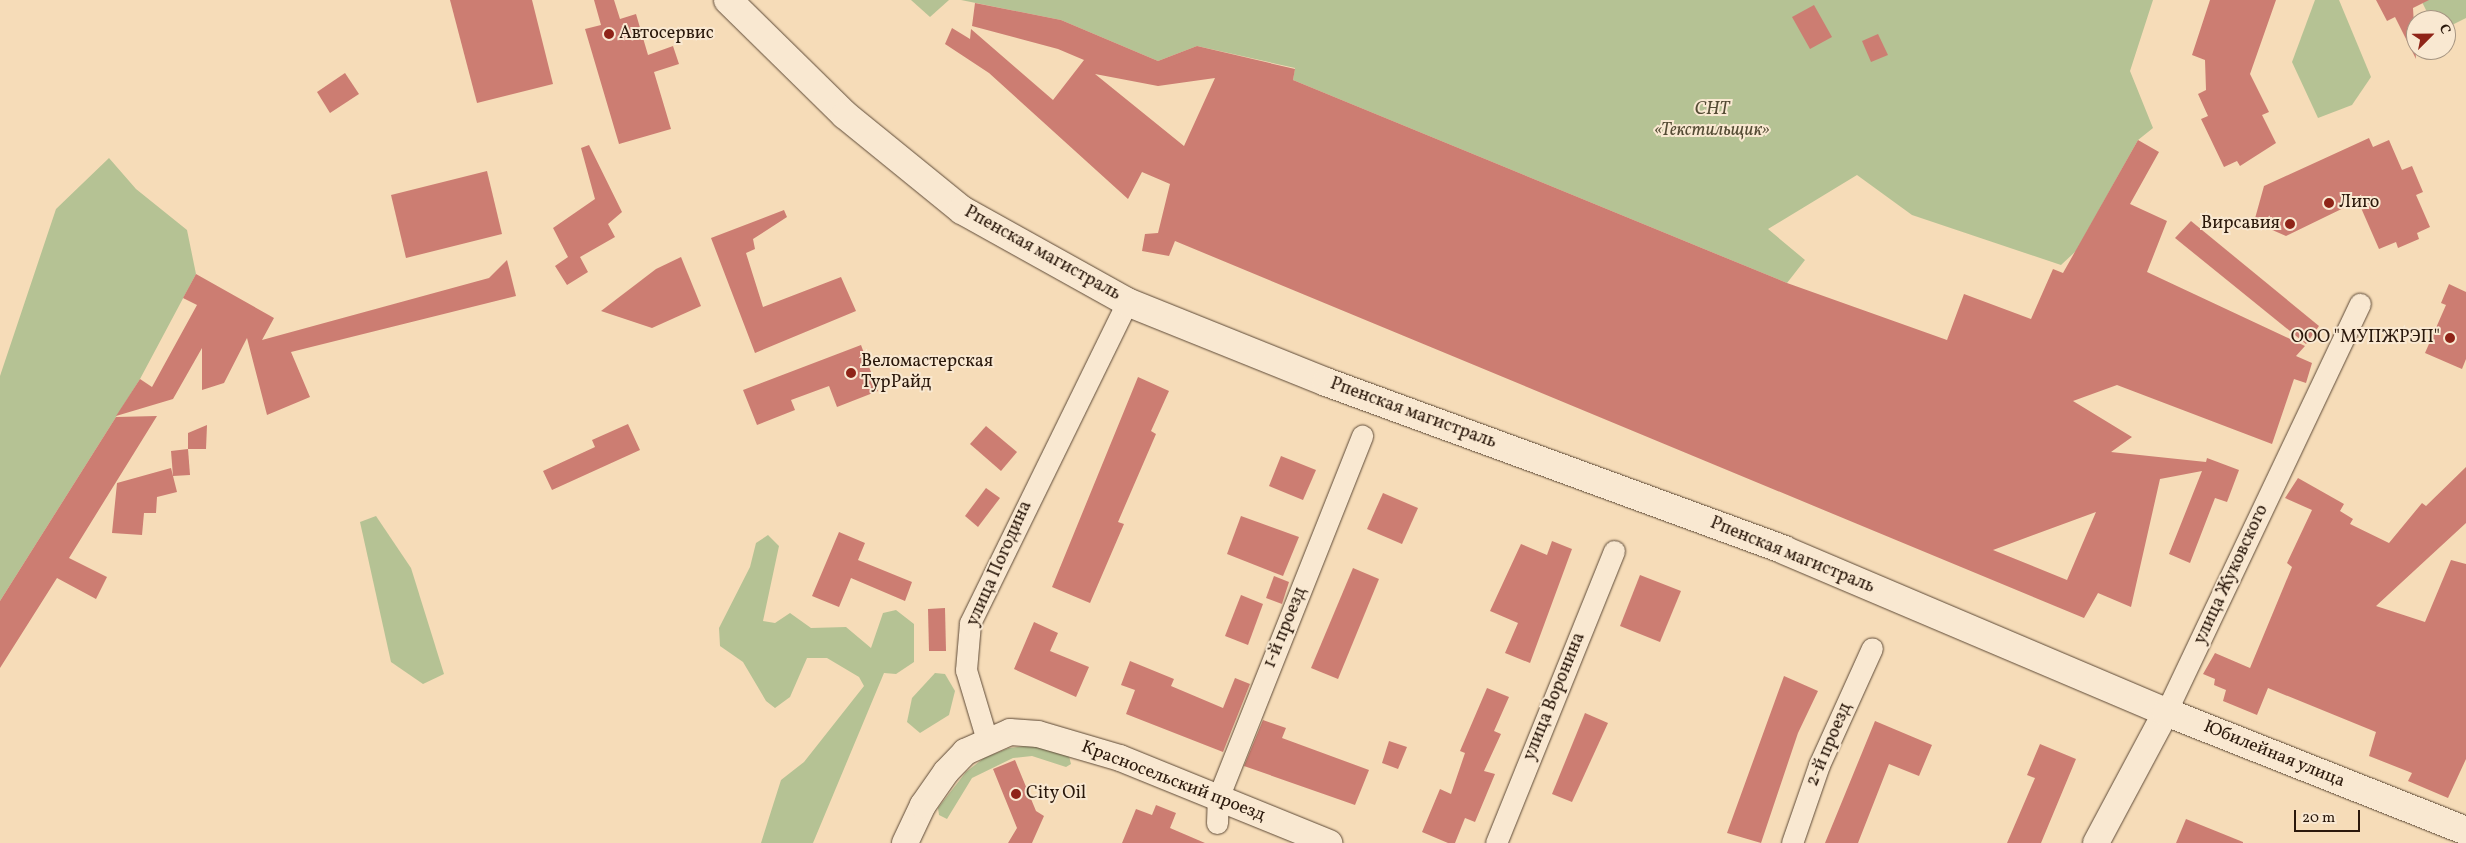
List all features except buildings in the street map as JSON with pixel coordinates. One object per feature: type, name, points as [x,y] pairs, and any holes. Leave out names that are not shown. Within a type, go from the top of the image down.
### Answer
[{"type":"main road","name":"Рпенская магистраль","points":[[728,0],[844,115],[962,210],[1127,302],[1326,382],[1784,550],[2166,712]]},
{"type":"main road","name":"Юбилейная улица","points":[[2166,712],[2466,831]]},
{"type":"street","name":"улица Погодина","points":[[987,740],[966,670],[970,623],[1127,302]]},
{"type":"street","name":"улица Жуковского","points":[[2096,843],[2166,712],[2360,304]]},
{"type":"street","name":"1-й проезд","points":[[1218,810],[1362,436]]},
{"type":"street","name":"улица Воронина","points":[[1496,843],[1614,551]]},
{"type":"street","name":"2-й проезд","points":[[1792,843],[1819,765],[1872,648]]},
{"type":"street","name":"Красносельский проезд","points":[[987,740],[1010,732],[1038,734],[1120,758],[1218,810],[1329,843]]},
{"type":"street","points":[[905,843],[923,805],[946,772],[965,752],[987,740]]},
{"type":"green space","points":[[911,0],[949,0],[930,17]]},
{"type":"green space","name":"СНТ «Текстильщик»","points":[[961,0],[2153,0],[2130,71],[2153,128],[2138,140],[2076,251],[2061,265],[1912,215],[1857,175],[1768,229],[1805,260],[1787,283],[1293,80],[1295,68],[1197,46],[1158,61],[1061,20]]},
{"type":"green space","points":[[2315,0],[2339,0],[2371,77],[2352,105],[2318,118],[2292,62]]},
{"type":"green space","points":[[2421,0],[2466,0],[2466,18],[2456,23],[2456,10],[2426,10]]},
{"type":"green space","points":[[109,158],[136,189],[187,230],[196,274],[140,379],[0,601],[0,376],[56,209]]},
{"type":"green space","points":[[376,516],[411,568],[444,674],[423,684],[391,662],[360,522]]},
{"type":"green space","points":[[768,535],[779,546],[763,621],[775,623],[790,613],[811,628],[846,627],[871,648],[883,613],[896,610],[914,624],[914,662],[896,674],[884,673],[813,843],[761,843],[781,780],[804,762],[864,686],[859,677],[827,658],[807,658],[790,697],[775,708],[766,701],[743,662],[720,646],[719,628],[750,567],[756,543]]},
{"type":"green space","points":[[935,673],[945,674],[955,691],[949,715],[920,733],[907,722],[912,698]]},
{"type":"green space","points":[[1033,745],[1069,756],[1071,764],[1066,767],[1032,756],[1013,758],[972,778],[947,819],[939,815],[938,808],[966,772],[984,758],[1009,748]]},
{"type":"place","name":"Автосервис","points":[[609,34]]},
{"type":"place","name":"Лиго","points":[[2329,203]]},
{"type":"place","name":"Вирсавия","points":[[2290,224]]},
{"type":"place","name":"ООО \"МУПЖРЭП\"","points":[[2450,338]]},
{"type":"place","name":"Веломастерская ТурРайд","points":[[851,373]]},
{"type":"place","name":"City Oil","points":[[1016,794]]}]
